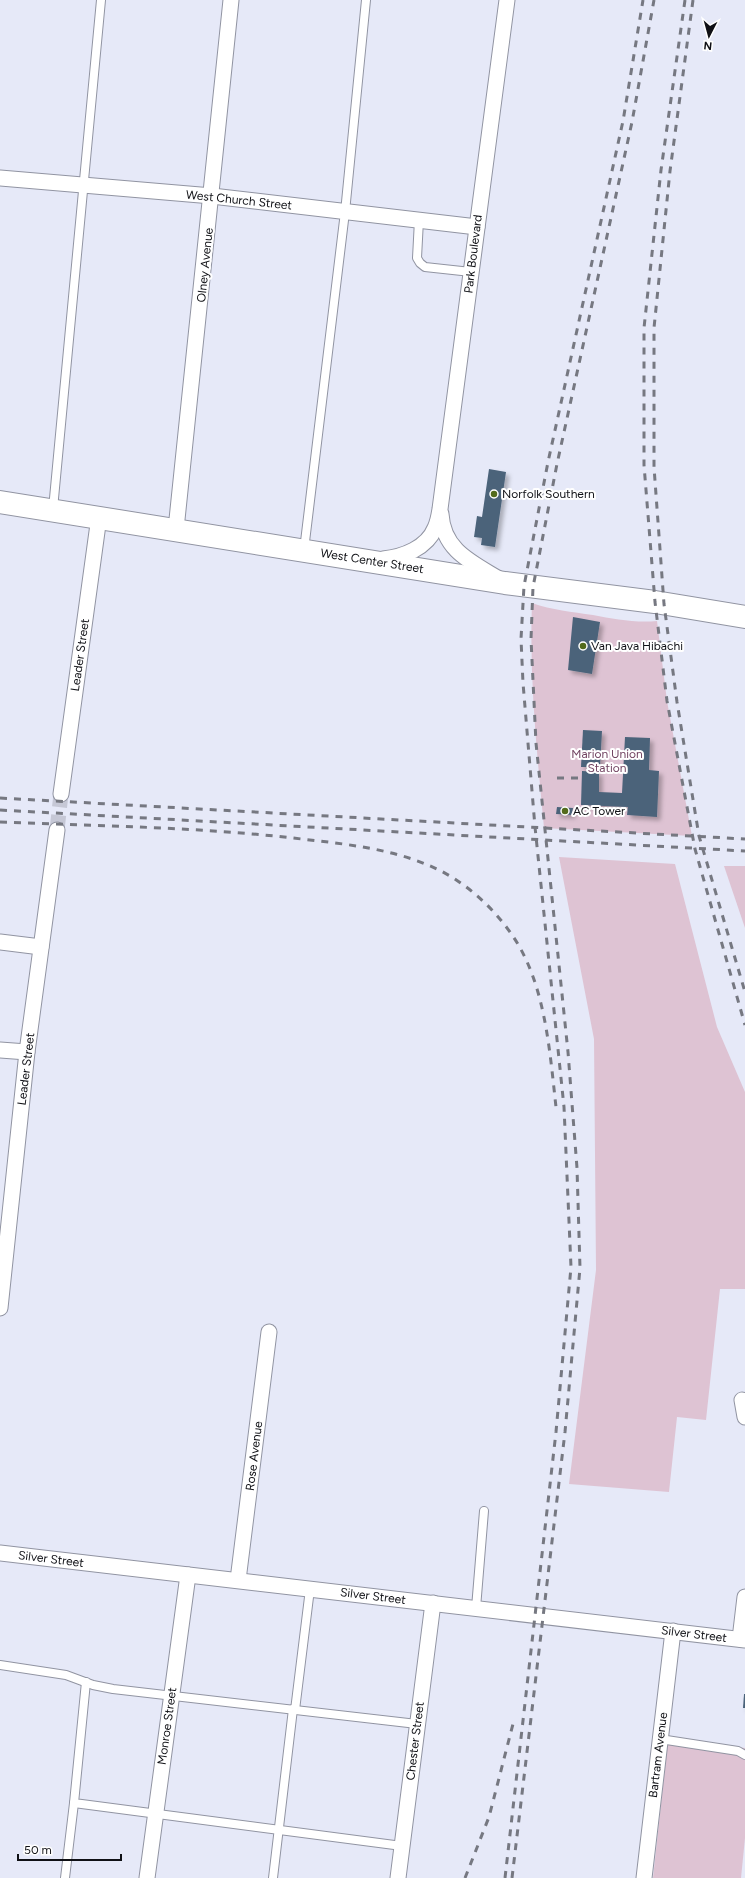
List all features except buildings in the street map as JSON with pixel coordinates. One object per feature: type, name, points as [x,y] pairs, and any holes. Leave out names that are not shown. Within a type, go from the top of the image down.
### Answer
[{"type":"main road","name":"West Center Street","points":[[0,502],[176,529],[505,583],[654,602],[745,617]]},
{"type":"street","name":"Olney Avenue","points":[[176,529],[212,196],[231,0]]},
{"type":"street","name":"Park Boulevard","points":[[372,561],[395,558],[407,554],[424,543],[435,528],[440,509],[507,0]]},
{"type":"street","name":"West Church Street","points":[[0,178],[212,196],[477,227]]},
{"type":"street","name":"Park Boulevard","points":[[440,509],[441,524],[446,538],[458,552],[505,583]]},
{"type":"street","name":"Leader Street","points":[[61,794],[99,517]]},
{"type":"street","name":"Leader Street","points":[[0,1308],[27,1052],[57,830]]},
{"type":"street","points":[[0,942],[41,947]]},
{"type":"street","points":[[0,1050],[27,1052]]},
{"type":"street","name":"Rose Avenue","points":[[238,1580],[269,1332]]},
{"type":"street","points":[[742,1400],[745,1417]]},
{"type":"street","name":"Silver Street","points":[[0,1553],[743,1639]]},
{"type":"street","name":"Monroe Street","points":[[147,1878],[188,1575]]},
{"type":"street","points":[[743,1639],[745,1597]]},
{"type":"street","name":"Chester Street","points":[[398,1878],[433,1603]]},
{"type":"street","name":"Bartram Avenue","points":[[644,1878],[672,1631]]},
{"type":"lane","points":[[52,510],[85,186],[101,0]]},
{"type":"lane","points":[[304,550],[345,212],[366,0]]},
{"type":"lane","points":[[419,220],[417,258],[420,263],[425,267],[471,272]]},
{"type":"lane","points":[[476,1608],[484,1511]]},
{"type":"lane","points":[[273,1878],[310,1589]]},
{"type":"lane","points":[[0,1665],[66,1675],[113,1689],[417,1724]]},
{"type":"lane","points":[[65,1878],[86,1682]]},
{"type":"lane","points":[[660,1739],[738,1751],[745,1755]]},
{"type":"lane","points":[[74,1803],[402,1846]]},
{"type":"green space","name":"Marion Union Station","points":[[532,603],[570,612],[617,619],[657,621],[667,701],[692,836],[544,828],[536,744],[531,631]]},
{"type":"green space","points":[[559,857],[675,864],[717,1027],[745,1092],[745,1289],[720,1289],[706,1420],[677,1417],[669,1492],[569,1484],[596,1270],[594,1039]]},
{"type":"green space","points":[[724,866],[745,866],[745,928]]},
{"type":"green space","points":[[668,1739],[745,1748],[745,1838],[741,1878],[653,1878]]},
{"type":"tunnel","points":[[57,830],[61,794]]},
{"type":"railway","points":[[505,1878],[556,1432],[571,1267],[564,1107],[535,827],[523,683],[521,639],[524,586],[548,462],[623,121],[643,0]]},
{"type":"railway","points":[[512,1878],[565,1432],[580,1268],[577,1168],[568,1052],[536,743],[531,639],[533,587],[557,464],[632,122],[654,0]]},
{"type":"railway","points":[[685,0],[661,170],[644,328],[644,465],[655,602],[667,701],[695,849],[745,1025]]},
{"type":"railway","points":[[693,0],[670,171],[654,328],[654,467],[664,604],[677,702],[699,836],[745,992]]},
{"type":"railway","points":[[557,778],[579,778]]},
{"type":"railway","points":[[0,798],[745,839]]},
{"type":"railway","points":[[0,810],[745,851]]},
{"type":"railway","points":[[0,822],[184,829],[257,834],[369,848],[406,857],[441,871],[464,885],[495,913],[512,935],[528,964],[541,1004],[545,1024],[549,1045],[556,1107]]},
{"type":"railway","points":[[465,1878],[489,1817],[514,1720]]},
{"type":"place","name":"Norfolk Southern","points":[[494,494]]},
{"type":"place","name":"Van Java Hibachi","points":[[583,646]]},
{"type":"place","name":"AC Tower","points":[[565,811]]}]
